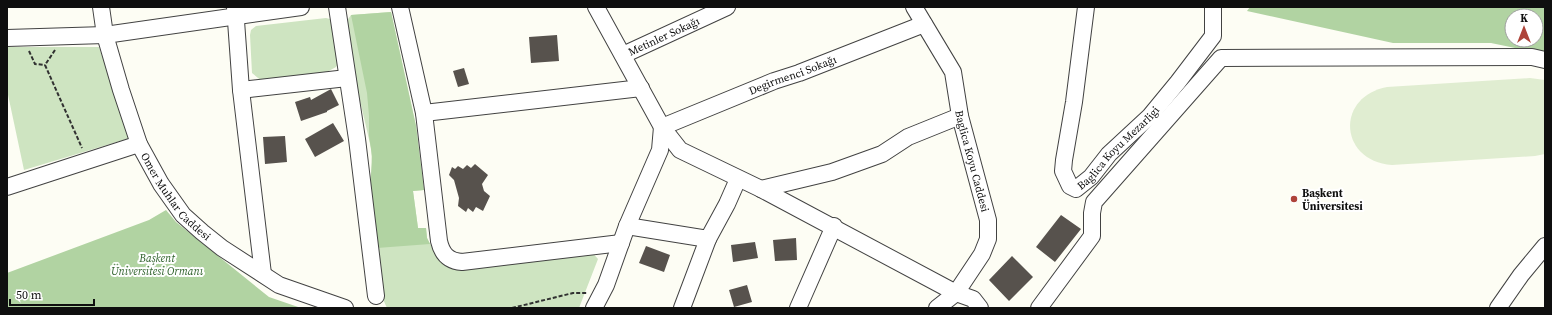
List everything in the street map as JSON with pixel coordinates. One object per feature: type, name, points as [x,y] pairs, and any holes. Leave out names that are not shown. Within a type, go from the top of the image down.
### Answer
[{"type":"street","name":"Omer Muhlar Caddesi","points":[[101,7],[105,35],[121,90],[140,144],[162,184],[184,214],[202,232],[222,248],[279,285],[345,308]]},
{"type":"street","points":[[7,38],[105,35],[236,11],[301,7]]},
{"type":"street","points":[[337,7],[357,139],[376,296]]},
{"type":"street","points":[[400,7],[424,113],[439,241],[441,249],[450,259],[454,261],[476,260],[621,243]]},
{"type":"street","points":[[596,7],[662,127],[680,150],[834,226],[959,301],[973,299],[980,308]]},
{"type":"street","name":"Metinler Sokağı","points":[[623,55],[727,7]]},
{"type":"street","name":"Baglica Koyu Caddesi","points":[[914,7],[953,72],[960,116],[988,220],[988,239],[959,301],[937,308]]},
{"type":"street","name":"Baglica Koyu Mezarligi","points":[[1086,7],[1074,102],[1063,171],[1070,186],[1076,189],[1091,177],[1109,154],[1150,116],[1213,36],[1213,7]]},
{"type":"street","points":[[236,11],[241,90],[263,274]]},
{"type":"street","name":"Degirmenci Sokağı","points":[[662,127],[774,81],[799,73],[924,24]]},
{"type":"street","points":[[1040,308],[1092,236],[1092,213],[1094,202],[1221,58],[1532,57],[1545,60]]},
{"type":"street","points":[[241,90],[347,78]]},
{"type":"street","points":[[424,113],[641,88]]},
{"type":"street","points":[[761,189],[832,172],[882,154],[908,137],[960,116]]},
{"type":"street","points":[[594,308],[660,150],[662,127]]},
{"type":"street","points":[[7,186],[140,144]]},
{"type":"street","points":[[682,308],[708,239],[727,204],[738,179]]},
{"type":"street","points":[[627,226],[708,239]]},
{"type":"street","points":[[798,308],[834,226]]},
{"type":"street","points":[[1498,308],[1521,275],[1545,246]]},
{"type":"path","points":[[45,65],[64,36]]},
{"type":"path","points":[[23,37],[35,64],[45,65]]},
{"type":"path","points":[[45,65],[88,160]]},
{"type":"path","points":[[512,308],[573,293],[601,293]]},
{"type":"green space","points":[[1250,7],[1545,7],[1545,54],[1516,48],[1544,48],[1544,8],[1504,8],[1504,46],[1491,43],[1393,43],[1247,11]]},
{"type":"green space","points":[[391,12],[416,126],[424,190],[413,191],[418,228],[426,228],[427,238],[438,258],[590,250],[598,259],[579,308],[387,308],[381,295],[371,148],[355,79],[346,22],[351,15]]},
{"type":"green space","points":[[391,12],[416,126],[424,190],[413,191],[418,228],[426,228],[427,238],[430,244],[377,248],[370,191],[372,156],[369,136],[367,93],[351,15]]},
{"type":"green space","points":[[326,18],[330,19],[334,24],[339,62],[336,67],[325,73],[263,82],[252,73],[250,35],[251,30],[256,26]]},
{"type":"green space","points":[[8,47],[99,47],[130,138],[24,170],[7,90]]},
{"type":"green space","points":[[1530,78],[1545,80],[1545,154],[1535,156],[1392,165],[1374,161],[1362,153],[1353,141],[1350,128],[1352,115],[1358,103],[1370,93],[1387,87]]},
{"type":"green space","name":"Başkent Üniversitesi Ormanı","points":[[166,210],[176,222],[269,297],[301,308],[7,308],[7,273],[149,220]]},
{"type":"building","points":[[557,35],[559,61],[531,63],[529,37]]},
{"type":"building","points":[[464,68],[469,84],[458,87],[453,71]]},
{"type":"building","points":[[331,89],[339,105],[327,112],[301,121],[295,102],[310,97],[311,100]]},
{"type":"building","points":[[333,123],[344,141],[315,157],[305,139]]},
{"type":"building","points":[[285,136],[287,162],[265,164],[263,137]]},
{"type":"building","points":[[475,164],[488,175],[482,184],[484,191],[490,196],[483,211],[476,207],[473,212],[468,208],[466,212],[458,206],[459,198],[454,180],[449,175],[452,167],[455,169],[458,166],[463,169],[467,165],[471,168]]},
{"type":"building","points":[[1061,215],[1081,229],[1055,262],[1036,247]]},
{"type":"building","points":[[796,238],[797,260],[775,261],[773,240]]},
{"type":"building","points":[[755,242],[758,258],[733,262],[731,245]]},
{"type":"building","points":[[646,246],[670,255],[664,272],[639,263]]},
{"type":"building","points":[[1012,256],[1033,277],[1009,301],[989,280]]},
{"type":"building","points":[[747,285],[752,302],[734,307],[729,290]]},
{"type":"place","name":"Başkent Üniversitesi","points":[[1294,199]]}]
